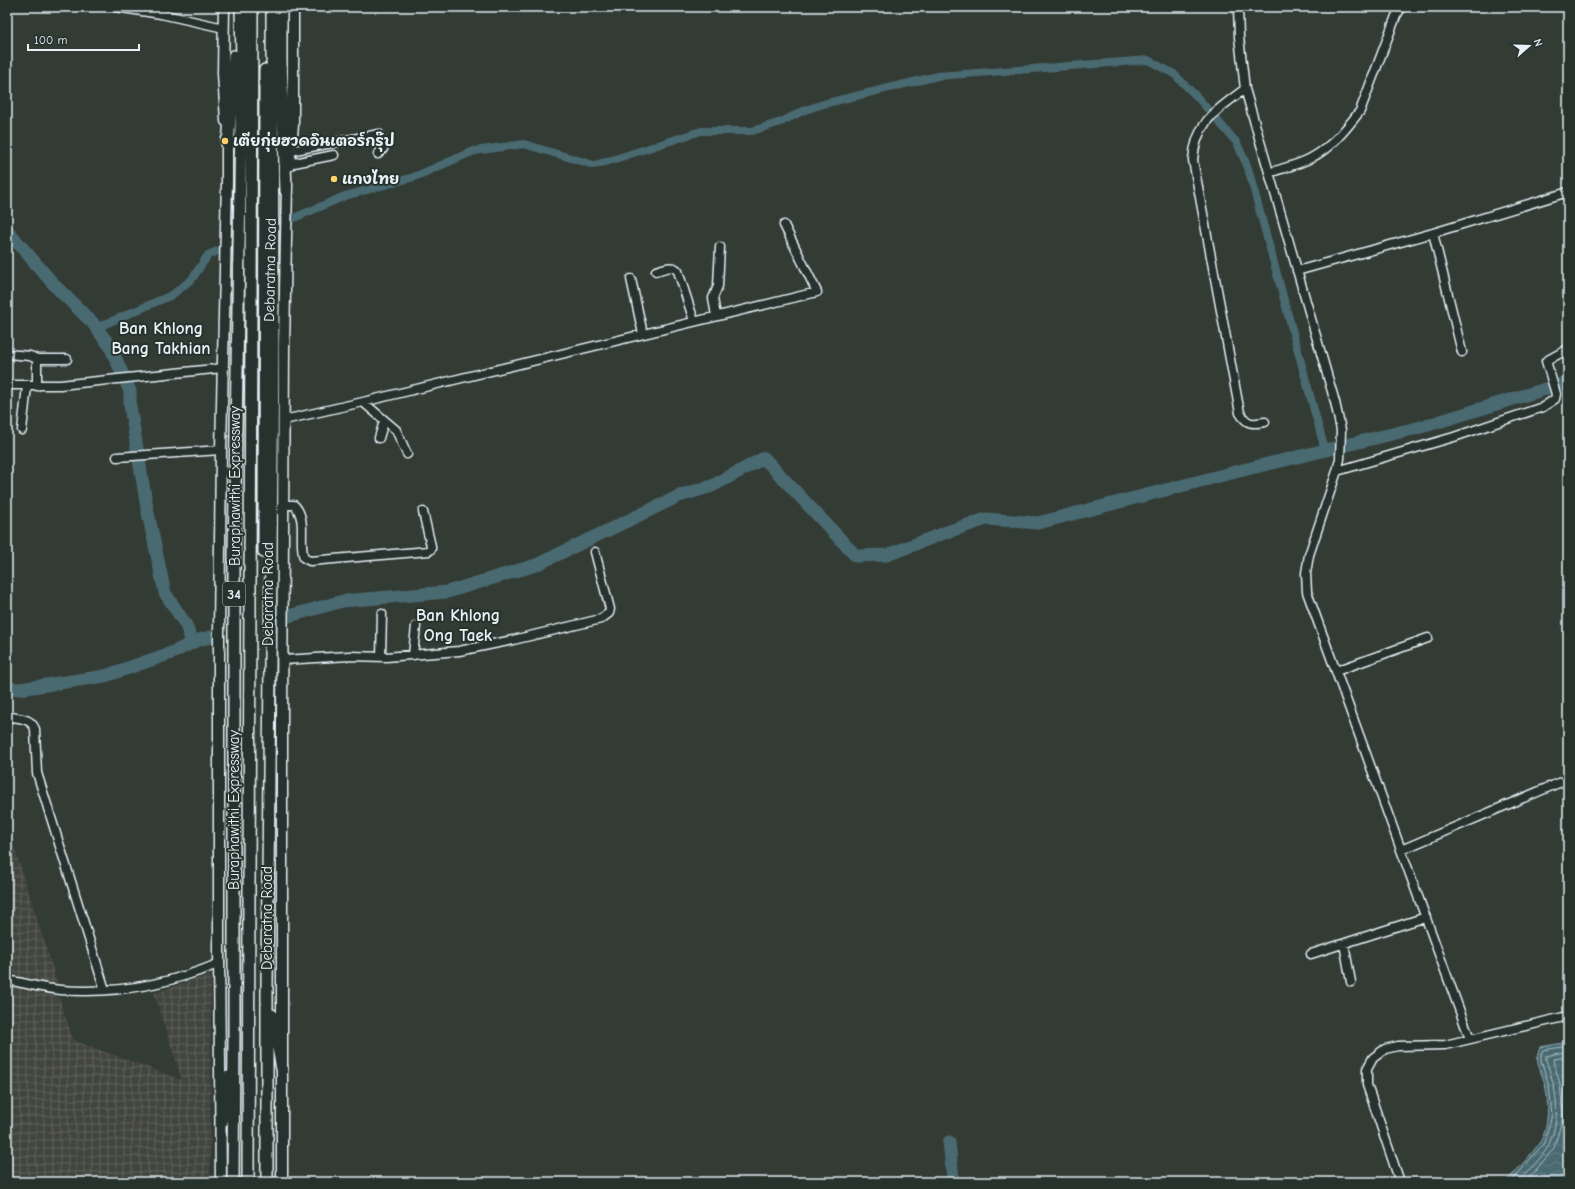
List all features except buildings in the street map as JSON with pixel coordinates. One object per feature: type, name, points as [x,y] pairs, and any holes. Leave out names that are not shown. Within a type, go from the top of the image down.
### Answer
[{"type":"highway","points":[[228,147],[234,63],[234,7]]},
{"type":"highway","name":"Debaratna Road","points":[[233,1182],[234,554],[242,61],[241,7]]},
{"type":"highway","name":"Buraphawithi Expressway","points":[[248,1182],[252,7]]},
{"type":"highway","name":"Buraphawithi Expressway","points":[[262,1182],[265,7]]},
{"type":"highway","name":"Debaratna Road","points":[[267,1182],[267,986],[273,347],[272,7]]},
{"type":"highway","points":[[280,7],[286,191]]},
{"type":"highway","points":[[267,986],[282,1069]]},
{"type":"highway","points":[[222,1122],[234,1033]]},
{"type":"main road","name":"34","points":[[221,1182],[222,1122],[219,636],[221,450],[228,147],[223,73],[224,7]]},
{"type":"main road","name":"Debaratna Road","points":[[282,1182],[283,599],[286,191],[293,125],[294,7]]},
{"type":"street","points":[[116,7],[161,14],[224,28]]},
{"type":"street","points":[[1238,7],[1239,37],[1245,88],[1335,402],[1341,430],[1340,459],[1337,471],[1309,555],[1306,573],[1307,592],[1470,1039]]},
{"type":"street","points":[[1269,173],[1312,158],[1339,137],[1360,110],[1396,16],[1402,7]]},
{"type":"street","points":[[1245,88],[1209,117],[1200,131],[1194,146],[1193,160],[1240,413],[1244,420],[1251,424],[1265,422]]},
{"type":"street","points":[[290,150],[379,134],[383,149],[378,154]]},
{"type":"street","points":[[289,164],[334,155]]},
{"type":"street","points":[[1297,271],[1432,233],[1568,192]]},
{"type":"street","points":[[284,420],[817,292],[784,225]]},
{"type":"street","points":[[1432,233],[1462,352]]},
{"type":"street","points":[[716,316],[713,298],[718,286],[720,248]]},
{"type":"street","points":[[656,272],[673,267],[676,268],[694,321]]},
{"type":"street","points":[[631,279],[643,334]]},
{"type":"street","points":[[1337,471],[1454,438],[1544,407],[1555,399],[1556,394],[1546,360],[1568,349]]},
{"type":"street","points":[[7,354],[30,356],[37,359],[67,359]]},
{"type":"street","points":[[37,359],[37,386]]},
{"type":"street","points":[[7,385],[60,385],[223,368]]},
{"type":"street","points":[[22,430],[27,386]]},
{"type":"street","points":[[363,402],[396,430],[407,454]]},
{"type":"street","points":[[379,438],[384,421]]},
{"type":"street","points":[[117,457],[221,450]]},
{"type":"street","points":[[284,505],[294,505],[300,511],[302,524],[301,547],[304,558],[310,561],[429,551],[431,546],[423,512]]},
{"type":"street","points":[[283,660],[349,656],[381,657],[459,651],[520,639],[601,619],[609,613],[610,608],[595,552]]},
{"type":"street","points":[[381,657],[382,614]]},
{"type":"street","points":[[413,655],[416,626]]},
{"type":"street","points":[[1336,671],[1428,638]]},
{"type":"street","points":[[7,716],[29,720],[35,729],[37,773],[104,990]]},
{"type":"street","points":[[1401,850],[1568,778]]},
{"type":"street","points":[[1310,954],[1426,918]]},
{"type":"street","points":[[1344,944],[1351,982]]},
{"type":"street","points":[[7,980],[61,990],[104,990],[171,981],[196,974],[220,964]]},
{"type":"street","points":[[1400,1182],[1367,1085],[1367,1070],[1373,1058],[1385,1049],[1398,1046],[1445,1045],[1568,1016]]},
{"type":"shaded area","points":[[7,825],[59,988],[7,976]]},
{"type":"shaded area","points":[[211,974],[210,1182],[7,1182],[7,985],[59,997],[73,1040],[182,1080],[154,993]]},
{"type":"water","points":[[1568,1042],[1568,1182],[1506,1182],[1528,1158],[1540,1142],[1545,1130],[1547,1122],[1547,1098],[1537,1057],[1540,1047]]},
{"type":"waterway","points":[[96,328],[172,295],[192,279],[208,255],[345,196],[414,177],[474,151],[524,144],[594,165],[701,131],[752,131],[781,122],[805,110],[827,103],[938,76],[1148,60],[1174,74],[1199,99],[1237,143],[1248,168],[1325,450]]},
{"type":"waterway","points":[[7,230],[56,287],[92,322],[110,346],[130,391],[130,406],[147,508],[165,593],[186,625],[192,643]]},
{"type":"waterway","points":[[289,616],[343,601],[447,592],[536,565],[679,496],[712,486],[764,458],[856,556],[887,555],[986,519],[1038,523],[1239,471],[1425,426],[1568,382]]},
{"type":"waterway","points":[[7,688],[20,689],[105,676],[174,652],[198,640],[215,636]]},
{"type":"waterway","points":[[949,1142],[953,1178],[952,1182]]},
{"type":"place","name":"เตียกุ่ยฮวดอินเตอร์กรุ๊ป","points":[[225,141]]},
{"type":"place","name":"แกงไทย","points":[[334,179]]},
{"type":"district","name":"Ban Khlong Bang Takhian","points":[[161,338]]},
{"type":"district","name":"Ban Khlong Ong Taek","points":[[458,625]]}]
